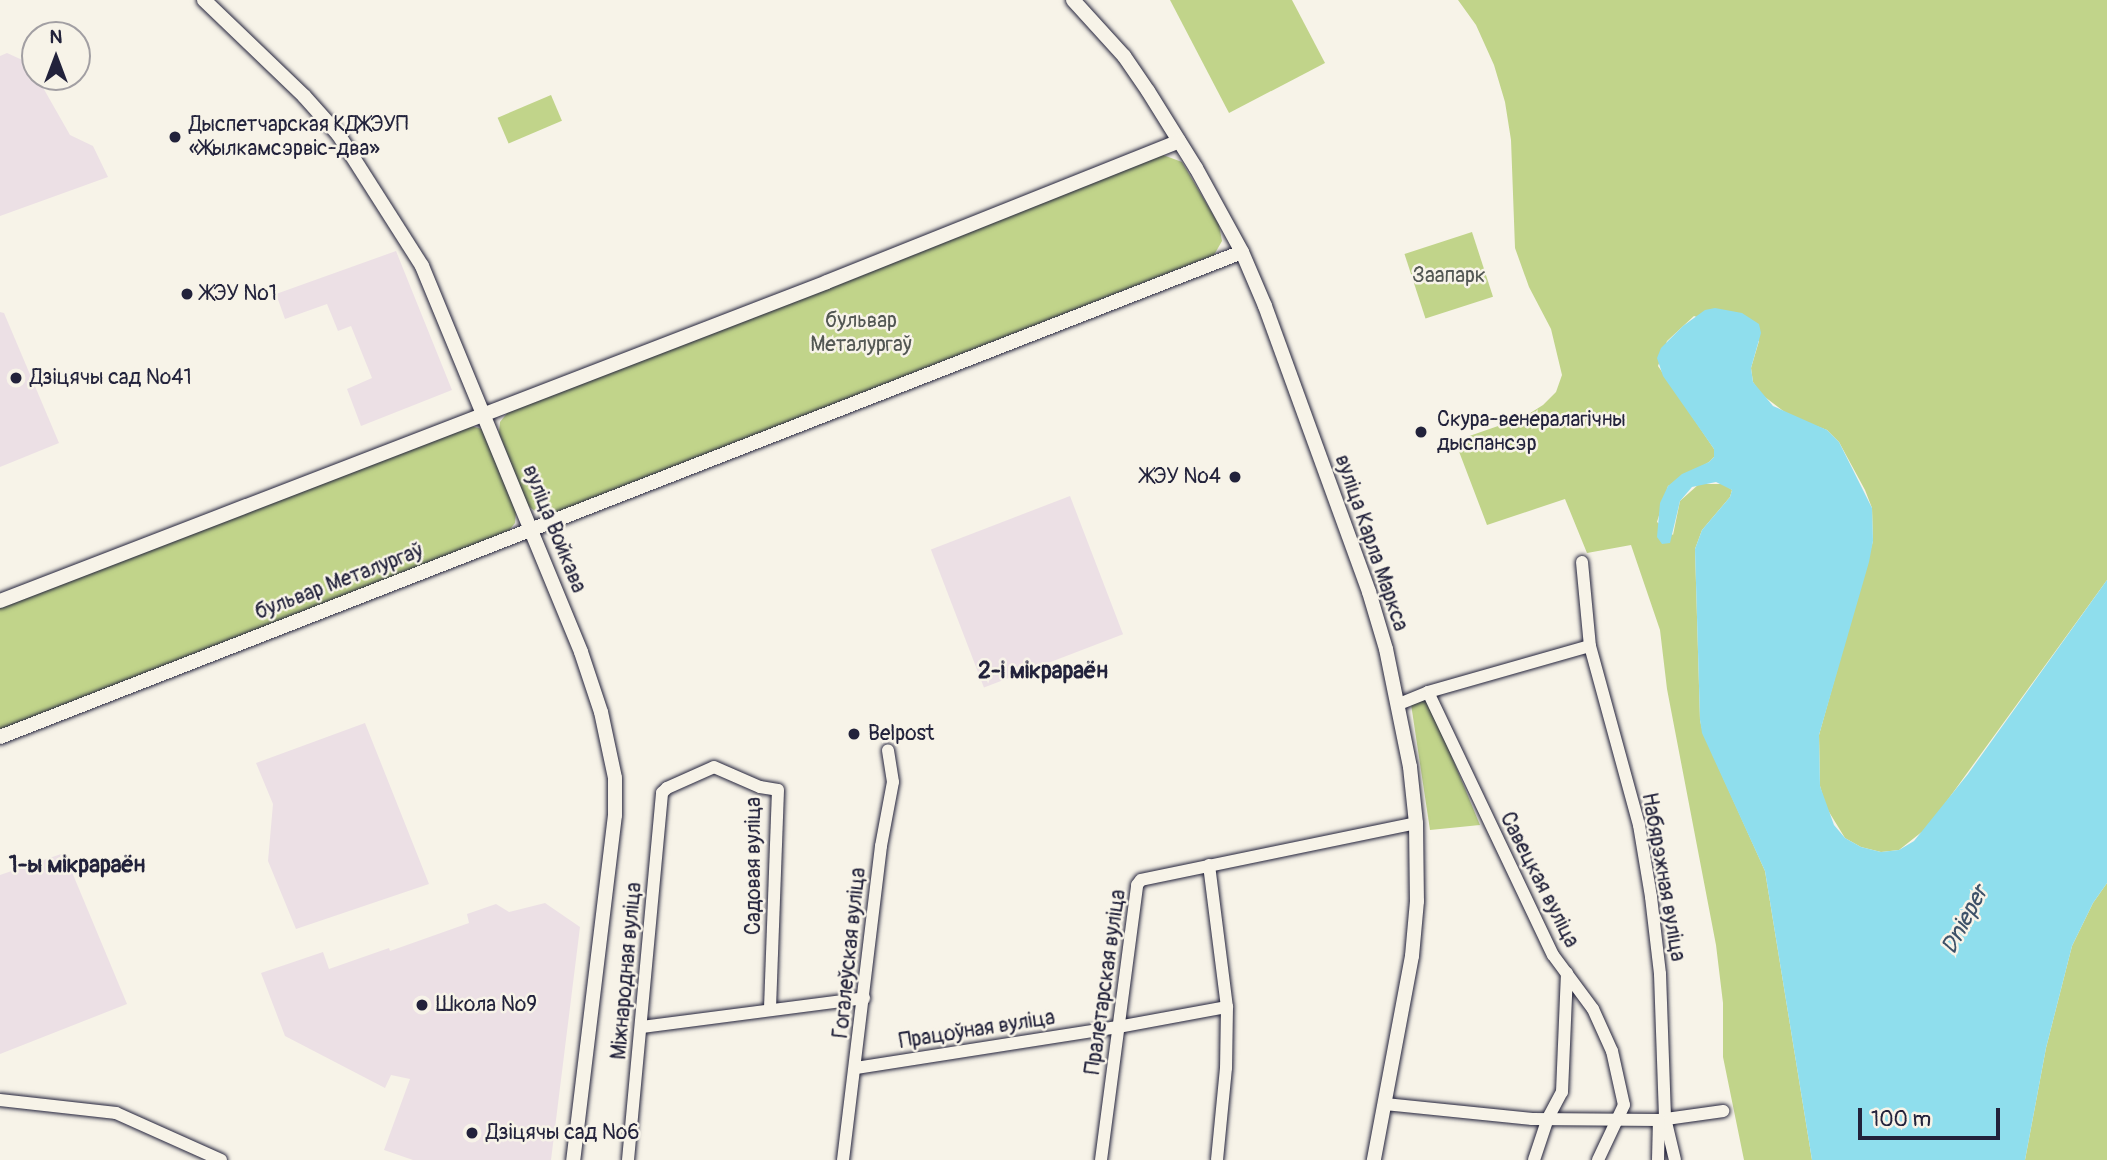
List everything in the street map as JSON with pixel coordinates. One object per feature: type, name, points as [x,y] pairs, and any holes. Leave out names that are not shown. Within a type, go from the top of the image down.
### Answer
[{"type":"main road","name":"вуліца Войкава","points":[[204,0],[304,96],[338,134],[422,266],[595,692],[610,745],[615,778],[613,839],[572,1160]]},
{"type":"main road","name":"вуліца Карла Маркса","points":[[1073,0],[1124,56],[1179,141],[1242,252],[1265,306],[1369,592],[1399,704],[1416,823],[1417,901],[1412,956],[1374,1160]]},
{"type":"main road","points":[[0,601],[820,285],[1179,141]]},
{"type":"main road","name":"бульвар Металургаў","points":[[0,737],[1242,252]]},
{"type":"street","name":"Набярэжная вуліца","points":[[1582,562],[1590,646],[1639,825],[1651,897],[1660,974],[1662,1119],[1675,1160]]},
{"type":"street","points":[[1399,704],[1428,692],[1590,646]]},
{"type":"street","name":"Савецкая вуліца","points":[[1428,692],[1553,956],[1593,1009],[1612,1051],[1624,1105],[1616,1117],[1598,1160]]},
{"type":"street","name":"Гогалеўская вуліца","points":[[843,1160],[881,846],[893,782],[888,750]]},
{"type":"street","name":"Садовая вуліца","points":[[667,788],[714,767],[760,787],[778,790],[770,1008]]},
{"type":"street","name":"Міжнародная вуліца","points":[[628,1160],[662,793],[667,788]]},
{"type":"street","name":"Пралетарская вуліца","points":[[1101,1160],[1137,885],[1148,877],[1416,823]]},
{"type":"street","points":[[1209,865],[1227,1007],[1226,1068],[1217,1160]]},
{"type":"street","points":[[1534,1160],[1548,1118],[1562,1092],[1567,973]]},
{"type":"street","points":[[642,1027],[770,1008],[864,998]]},
{"type":"street","name":"Працоўная вуліца","points":[[856,1068],[1227,1007]]},
{"type":"street","points":[[0,1100],[116,1114],[221,1160]]},
{"type":"street","points":[[1385,1104],[1532,1119],[1662,1119],[1723,1111]]},
{"type":"street","points":[[1658,1160],[1662,1119]]},
{"type":"shaded area","points":[[7,53],[21,59],[21,91],[45,91],[70,135],[93,146],[108,177],[0,216],[0,56]]},
{"type":"shaded area","points":[[396,251],[452,390],[361,426],[347,389],[372,378],[351,326],[338,331],[327,304],[285,319],[276,294]]},
{"type":"shaded area","name":"Дзіцячы сад №41","points":[[0,312],[4,313],[59,443],[0,467]]},
{"type":"shaded area","points":[[1070,496],[1123,634],[984,688],[931,549]]},
{"type":"shaded area","points":[[365,723],[429,884],[296,929],[268,861],[273,804],[256,763]]},
{"type":"shaded area","points":[[64,853],[127,1004],[0,1054],[0,875]]},
{"type":"shaded area","name":"Школа №9","points":[[545,903],[580,927],[551,1160],[413,1160],[384,1150],[410,1079],[391,1075],[385,1088],[285,1036],[261,973],[323,952],[329,969],[469,923],[467,914],[496,904],[509,912]]},
{"type":"green space","points":[[1170,0],[1292,0],[1325,63],[1229,113]]},
{"type":"green space","points":[[1458,0],[2107,0],[2107,580],[1928,827],[1899,850],[1881,852],[1861,847],[1845,838],[1826,807],[1820,786],[1819,735],[1873,541],[1872,508],[1865,490],[1839,442],[1827,430],[1790,416],[1761,394],[1753,382],[1751,368],[1759,341],[1694,316],[1667,341],[1658,366],[1714,449],[1714,457],[1668,486],[1657,522],[1673,535],[1680,501],[1699,484],[1724,484],[1732,490],[1730,497],[1702,530],[1695,549],[1700,720],[1703,733],[1765,871],[1812,1160],[1744,1160],[1723,1057],[1723,1003],[1716,945],[1667,689],[1660,630],[1631,545],[1587,553],[1565,499],[1487,525],[1455,441],[1524,417],[1543,405],[1556,392],[1562,375],[1551,329],[1529,287],[1515,248],[1511,140],[1505,102],[1494,65],[1476,25]]},
{"type":"green space","points":[[551,95],[562,121],[509,143],[498,118]]},
{"type":"green space","name":"бульвар Металургаў","points":[[1163,155],[1182,162],[1219,225],[1222,241],[1214,255],[551,515],[539,514],[527,505],[499,433],[500,422],[508,412]]},
{"type":"green space","name":"Заапарк","points":[[1472,232],[1493,297],[1425,319],[1404,254]]},
{"type":"green space","points":[[471,426],[482,429],[516,512],[515,523],[507,533],[0,731],[0,608]]},
{"type":"green space","points":[[1428,699],[1480,825],[1430,830],[1411,704]]},
{"type":"green space","points":[[2107,883],[2107,1160],[2025,1160],[2046,1048],[2072,946],[2093,903]]},
{"type":"water","name":"Dnieper","points":[[1715,308],[1742,313],[1759,324],[1761,333],[1751,368],[1753,382],[1773,406],[1827,430],[1839,442],[1872,508],[1873,541],[1869,562],[1819,735],[1820,786],[1834,825],[1845,838],[1861,847],[1881,852],[1899,850],[1914,841],[1968,774],[2107,580],[2107,883],[2093,903],[2072,946],[2046,1048],[2025,1160],[1812,1160],[1765,871],[1702,733],[1700,720],[1695,549],[1702,530],[1730,497],[1732,490],[1716,482],[1692,487],[1680,501],[1670,543],[1662,544],[1657,537],[1660,503],[1668,486],[1682,474],[1709,462],[1714,457],[1714,449],[1663,376],[1657,358],[1661,348],[1683,326],[1705,310]]},
{"type":"place","name":"Дыспетчарская КДЖЭУП «Жылкамсэрвіс-два»","points":[[175,137]]},
{"type":"place","name":"ЖЭУ №1","points":[[187,294]]},
{"type":"place","name":"Дзіцячы сад №41","points":[[16,378]]},
{"type":"place","name":"Скура-венералагічны дыспансэр","points":[[1421,432]]},
{"type":"place","name":"ЖЭУ №4","points":[[1235,477]]},
{"type":"place","name":"Belpost","points":[[854,734]]},
{"type":"place","name":"Школа №9","points":[[422,1005]]},
{"type":"place","name":"Дзіцячы сад №6","points":[[472,1133]]},
{"type":"district","name":"2-і мікрараён","points":[[1043,671]]},
{"type":"district","name":"1-ы мікрараён","points":[[77,865]]}]
